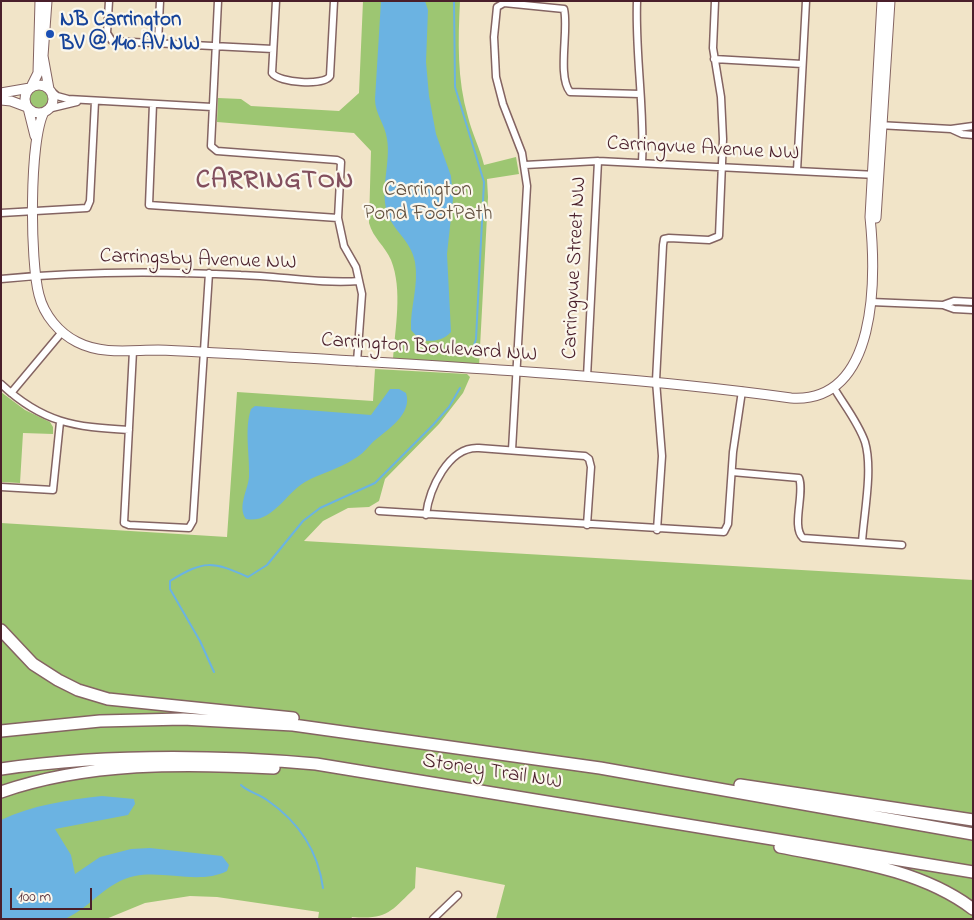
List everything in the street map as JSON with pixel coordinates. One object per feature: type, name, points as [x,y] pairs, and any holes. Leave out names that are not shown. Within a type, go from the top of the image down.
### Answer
[{"type":"highway","points":[[1,630],[34,664],[58,680],[78,690],[108,699],[260,713],[446,741],[482,751]]},
{"type":"highway","points":[[1,636],[19,650]]},
{"type":"highway","name":"Stoney Trail NW","points":[[1,731],[100,721],[183,719],[293,725],[600,768],[973,834]]},
{"type":"highway","name":"Stoney Trail NW","points":[[2,769],[109,758],[212,757],[316,764],[577,805],[973,872]]},
{"type":"highway","points":[[1,792],[70,776],[122,768],[238,766],[386,774]]},
{"type":"highway","points":[[600,768],[759,788],[973,820]]},
{"type":"highway","points":[[577,805],[900,874],[947,892],[973,909]]},
{"type":"street","points":[[28,107],[24,97],[38,73],[40,1]]},
{"type":"street","points":[[46,111],[53,100],[43,56],[47,1]]},
{"type":"street","points":[[109,1],[107,33],[109,39],[273,49]]},
{"type":"street","points":[[158,43],[160,1]]},
{"type":"street","points":[[218,1],[211,146],[213,150],[337,160],[341,162],[338,218],[344,246],[356,267],[362,294],[357,362]]},
{"type":"street","points":[[276,1],[272,73],[280,80],[322,82],[328,80],[330,76],[334,1]]},
{"type":"street","points":[[637,1],[636,49],[643,127],[642,163]]},
{"type":"street","points":[[657,530],[662,456],[656,381],[664,239],[709,240],[719,236],[723,168],[722,110],[714,59],[714,1]]},
{"type":"street","points":[[796,171],[806,1]]},
{"type":"street","points":[[862,542],[868,468],[866,450],[859,430],[834,388],[847,374],[858,356],[867,328],[871,302],[872,238],[884,2]]},
{"type":"street","points":[[512,450],[527,206],[524,165],[518,141],[503,104],[496,76],[494,50],[495,11],[500,4],[564,9],[564,64],[567,86],[570,92],[640,94]]},
{"type":"street","points":[[714,59],[802,64]]},
{"type":"street","points":[[1,93],[40,85],[62,98],[212,107]]},
{"type":"street","points":[[1,100],[11,100],[28,107],[34,112],[93,101]]},
{"type":"street","points":[[1,213],[84,209],[89,205],[93,101]]},
{"type":"street","points":[[153,104],[149,204],[338,218]]},
{"type":"street","name":"Carrington Boulevard NW","points":[[28,107],[36,142]]},
{"type":"street","name":"Carrington Boulevard NW","points":[[46,111],[38,124],[36,142],[33,211],[38,294],[42,305],[62,332],[92,348],[204,352],[656,381],[801,398],[821,394],[834,388]]},
{"type":"street","points":[[878,125],[951,129],[973,126]]},
{"type":"street","points":[[951,129],[962,134],[973,135]]},
{"type":"street","name":"Carringvue Avenue NW","points":[[524,165],[598,161],[876,175]]},
{"type":"street","name":"Carringvue Street NW","points":[[587,378],[598,161]]},
{"type":"street","name":"Carringsby Avenue NW","points":[[1,279],[141,272],[269,276],[330,283],[359,281]]},
{"type":"street","points":[[134,351],[124,523],[128,525],[189,528],[193,521],[209,274]]},
{"type":"street","points":[[871,302],[943,304],[954,301],[973,302]]},
{"type":"street","points":[[943,304],[954,309],[973,310]]},
{"type":"street","points":[[11,393],[62,332]]},
{"type":"street","points":[[1,384],[11,393],[60,422],[94,428],[129,430]]},
{"type":"street","points":[[379,511],[587,526],[724,532],[728,524],[742,391]]},
{"type":"street","points":[[1,487],[53,490],[60,422]]},
{"type":"street","points":[[426,515],[430,493],[435,481],[464,450],[469,448],[512,450],[580,455],[589,459],[591,470],[587,526]]},
{"type":"street","points":[[732,472],[797,477],[800,483],[798,530],[800,535],[807,539],[902,545]]},
{"type":"street","points":[[433,919],[458,895]]},
{"type":"green space","name":"Carrington Pond FootPath","points":[[363,1],[460,1],[460,74],[464,103],[484,165],[516,157],[519,174],[487,179],[488,197],[479,366],[393,360],[397,309],[395,272],[391,260],[373,233],[369,223],[371,151],[354,133],[217,122],[218,98],[241,99],[251,106],[339,111],[359,93]]},
{"type":"green space","points":[[39,90],[45,93],[48,99],[45,105],[39,108],[33,105],[30,99],[33,93]]},
{"type":"green space","points":[[375,369],[467,374],[470,377],[463,393],[439,424],[385,479],[379,501],[369,507],[348,508],[323,521],[304,541],[973,580],[973,919],[496,919],[505,885],[416,867],[415,888],[394,908],[374,917],[318,919],[319,912],[217,897],[190,896],[145,903],[106,919],[1,919],[1,523],[227,537],[237,392],[373,401]]},
{"type":"green space","points":[[1,392],[25,410],[50,422],[53,427],[53,434],[23,433],[20,483],[1,482]]},
{"type":"water","points":[[381,1],[425,1],[428,10],[426,62],[429,96],[436,134],[451,176],[453,199],[447,254],[451,332],[437,340],[420,340],[411,330],[416,280],[415,262],[410,247],[389,218],[385,203],[388,148],[386,134],[375,104]]},
{"type":"water","points":[[390,389],[399,389],[406,393],[407,401],[402,415],[392,427],[357,457],[342,466],[305,482],[271,513],[255,519],[246,519],[243,504],[249,477],[248,425],[251,409],[255,406],[371,415]]},
{"type":"water","points":[[102,796],[134,799],[135,804],[128,815],[55,829],[71,855],[75,874],[100,857],[131,849],[150,848],[222,856],[229,865],[227,871],[205,877],[135,876],[116,883],[67,918],[1,919],[1,820],[25,810],[50,804]]},
{"type":"waterway","points":[[454,1],[455,87],[484,182],[476,339],[472,352]]},
{"type":"waterway","points":[[214,672],[200,641],[170,589],[170,581],[200,566],[208,565],[225,568],[248,577],[267,565],[303,521],[320,508],[375,483],[433,425],[449,407],[460,388]]},
{"type":"waterway","points":[[241,785],[264,798],[297,827],[312,849],[317,861],[323,888]]},
{"type":"place","name":"NB Carrington BV @ 140 AV NW","points":[[50,34]]},
{"type":"district","name":"CARRINGTON","points":[[275,183]]}]
